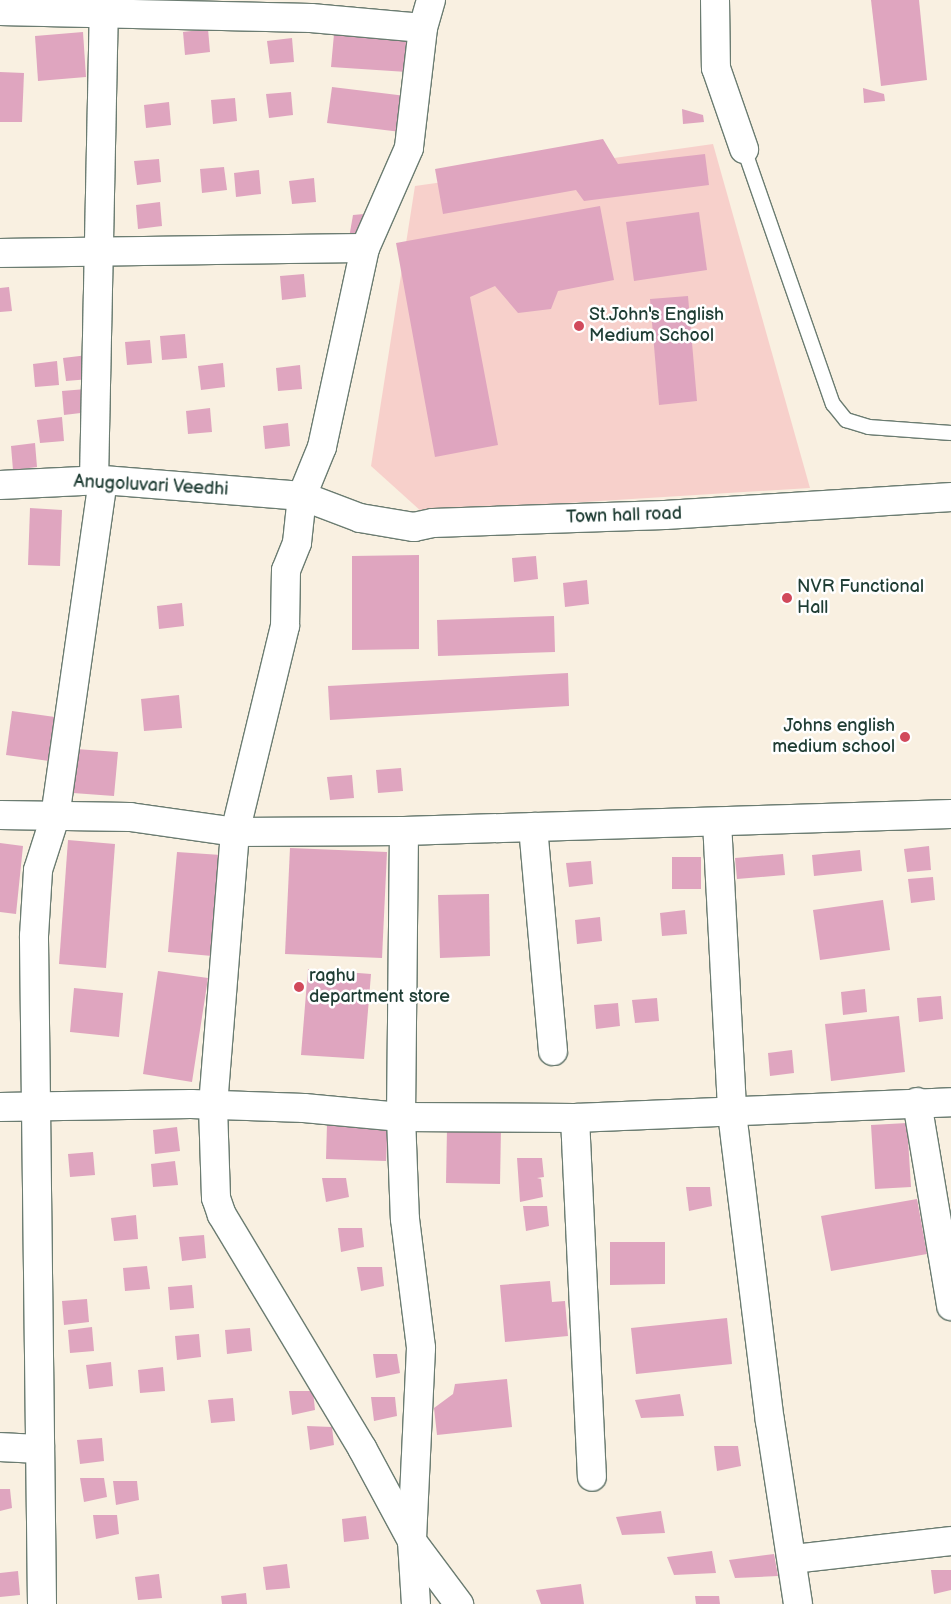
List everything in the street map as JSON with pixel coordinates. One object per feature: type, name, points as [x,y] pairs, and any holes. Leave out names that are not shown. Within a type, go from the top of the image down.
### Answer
[{"type":"street","points":[[431,0],[422,28],[409,148],[365,248],[322,447],[302,496],[297,542],[286,570],[285,626],[235,832],[213,1107],[216,1198],[222,1215],[362,1448],[412,1541],[459,1604]]},
{"type":"street","points":[[715,0],[716,68],[744,149]]},
{"type":"street","points":[[0,11],[103,7],[311,18],[422,28]]},
{"type":"street","points":[[42,1604],[35,1105],[36,898],[38,870],[54,817],[98,480],[103,7]]},
{"type":"street","points":[[0,253],[365,248]]},
{"type":"street","name":"Anugoluvari Veedhi","points":[[0,485],[98,480],[302,496]]},
{"type":"street","name":"Town hall road","points":[[302,496],[360,518],[414,527],[434,523],[664,515],[951,497]]},
{"type":"street","points":[[0,815],[130,817],[235,832],[404,831],[951,814]]},
{"type":"street","points":[[717,822],[732,1113],[770,1421],[793,1559],[798,1604]]},
{"type":"street","points":[[533,827],[553,1051]]},
{"type":"street","points":[[404,831],[401,1117],[405,1219],[421,1348],[412,1541],[416,1604]]},
{"type":"street","points":[[0,1107],[191,1104],[213,1107],[304,1108],[401,1117],[575,1118],[732,1113],[918,1102],[951,1102]]},
{"type":"street","points":[[918,1102],[951,1306]]},
{"type":"street","points":[[575,1118],[592,1477]]},
{"type":"street","points":[[0,1448],[40,1449]]},
{"type":"street","points":[[793,1559],[951,1542]]},
{"type":"lane","points":[[744,149],[833,404],[846,420],[869,427],[951,433]]},
{"type":"shaded area","name":"St.John's English Medium School","points":[[713,144],[810,488],[422,512],[371,466],[415,186]]},
{"type":"building","points":[[871,0],[919,0],[927,80],[881,86]]},
{"type":"building","points":[[208,29],[210,52],[185,55],[183,32]]},
{"type":"building","points":[[83,32],[86,77],[38,81],[35,36]]},
{"type":"building","points":[[334,34],[410,39],[407,72],[331,67]]},
{"type":"building","points":[[292,38],[294,62],[270,64],[267,41]]},
{"type":"building","points":[[0,72],[24,73],[22,122],[0,122]]},
{"type":"building","points":[[332,87],[406,96],[401,132],[327,123]]},
{"type":"building","points":[[863,88],[884,94],[885,101],[864,103]]},
{"type":"building","points":[[291,92],[293,115],[269,118],[266,94]]},
{"type":"building","points":[[235,98],[237,121],[213,124],[211,100]]},
{"type":"building","points":[[169,102],[171,125],[146,128],[144,105]]},
{"type":"building","points":[[682,109],[703,115],[704,122],[683,124]]},
{"type":"building","points":[[603,139],[618,164],[705,154],[709,185],[584,201],[576,190],[443,214],[435,169]]},
{"type":"building","points":[[159,159],[161,182],[137,185],[134,161]]},
{"type":"building","points":[[224,167],[227,190],[202,193],[200,169]]},
{"type":"building","points":[[259,170],[261,194],[236,197],[234,173]]},
{"type":"building","points":[[314,178],[316,202],[292,204],[289,181]]},
{"type":"building","points":[[160,202],[162,226],[138,229],[136,205]]},
{"type":"building","points":[[600,206],[614,280],[558,291],[551,309],[518,313],[495,286],[470,297],[498,445],[435,457],[396,243]]},
{"type":"building","points":[[699,212],[707,270],[634,281],[626,222]]},
{"type":"building","points":[[364,214],[361,237],[349,238],[353,215]]},
{"type":"building","points":[[304,274],[306,297],[282,300],[280,276]]},
{"type":"building","points":[[9,287],[12,311],[0,312],[0,288]]},
{"type":"building","points":[[688,296],[697,401],[659,405],[650,299]]},
{"type":"building","points":[[185,334],[187,358],[162,360],[160,336]]},
{"type":"building","points":[[150,340],[152,363],[127,365],[125,342]]},
{"type":"building","points":[[88,355],[90,379],[66,381],[63,358]]},
{"type":"building","points":[[57,361],[59,385],[35,387],[33,364]]},
{"type":"building","points":[[223,363],[225,387],[201,390],[198,366]]},
{"type":"building","points":[[300,365],[302,389],[278,391],[276,368]]},
{"type":"building","points":[[86,389],[89,412],[64,415],[62,391]]},
{"type":"building","points":[[210,408],[212,432],[188,434],[186,411]]},
{"type":"building","points":[[62,417],[64,441],[40,443],[37,420]]},
{"type":"building","points":[[288,423],[290,446],[265,449],[263,426]]},
{"type":"building","points":[[35,443],[37,467],[13,470],[11,446]]},
{"type":"building","points":[[30,508],[62,510],[60,566],[28,565]]},
{"type":"building","points":[[419,555],[419,649],[352,650],[352,556]]},
{"type":"building","points":[[536,556],[538,579],[514,582],[512,558]]},
{"type":"building","points":[[587,580],[589,604],[565,607],[563,583]]},
{"type":"building","points":[[182,603],[184,626],[159,629],[157,606]]},
{"type":"building","points":[[554,616],[555,652],[438,656],[437,620]]},
{"type":"building","points":[[568,673],[569,706],[330,720],[328,686]]},
{"type":"building","points":[[179,695],[182,728],[144,731],[141,699]]},
{"type":"building","points":[[12,711],[55,717],[49,761],[6,755]]},
{"type":"building","points":[[76,749],[118,752],[114,796],[73,793]]},
{"type":"building","points":[[401,768],[403,791],[378,793],[376,770]]},
{"type":"building","points":[[352,775],[354,798],[330,800],[327,777]]},
{"type":"building","points":[[68,840],[115,844],[106,968],[59,964]]},
{"type":"building","points":[[0,843],[23,846],[16,914],[0,912]]},
{"type":"building","points":[[929,846],[931,870],[907,872],[904,849]]},
{"type":"building","points":[[290,848],[387,852],[382,958],[285,954]]},
{"type":"building","points":[[860,850],[862,871],[814,876],[812,855]]},
{"type":"building","points":[[177,852],[221,855],[212,956],[168,952]]},
{"type":"building","points":[[783,854],[785,875],[737,879],[735,858]]},
{"type":"building","points":[[672,857],[701,857],[701,889],[672,889]]},
{"type":"building","points":[[591,861],[593,884],[569,887],[566,863]]},
{"type":"building","points":[[933,877],[935,900],[911,903],[908,879]]},
{"type":"building","points":[[489,894],[490,956],[440,958],[438,895]]},
{"type":"building","points":[[883,900],[890,950],[820,960],[813,910]]},
{"type":"building","points":[[685,910],[687,934],[662,936],[660,913]]},
{"type":"building","points":[[600,917],[602,941],[577,944],[575,920]]},
{"type":"building","points":[[308,969],[371,974],[364,1059],[301,1055]]},
{"type":"building","points":[[158,971],[208,978],[192,1082],[143,1074]]},
{"type":"building","points":[[74,988],[123,993],[119,1037],[70,1032]]},
{"type":"building","points":[[865,989],[867,1012],[843,1015],[841,992]]},
{"type":"building","points":[[941,996],[943,1019],[919,1022],[917,998]]},
{"type":"building","points":[[657,998],[659,1021],[635,1023],[632,1000]]},
{"type":"building","points":[[618,1003],[620,1026],[596,1029],[594,1005]]},
{"type":"building","points":[[899,1016],[905,1072],[831,1081],[825,1024]]},
{"type":"building","points":[[792,1050],[794,1073],[770,1076],[768,1053]]},
{"type":"building","points":[[907,1123],[911,1187],[875,1189],[871,1125]]},
{"type":"building","points":[[327,1124],[388,1126],[386,1161],[326,1159]]},
{"type":"building","points":[[177,1127],[180,1151],[155,1154],[153,1130]]},
{"type":"building","points":[[447,1128],[501,1128],[500,1184],[446,1183]]},
{"type":"building","points":[[93,1152],[95,1175],[70,1177],[68,1154]]},
{"type":"building","points":[[517,1158],[542,1158],[544,1177],[537,1178],[541,1179],[543,1197],[520,1202]]},
{"type":"building","points":[[175,1161],[178,1185],[153,1187],[151,1164]]},
{"type":"building","points":[[322,1178],[346,1178],[349,1197],[326,1202]]},
{"type":"building","points":[[686,1187],[710,1187],[712,1206],[689,1211]]},
{"type":"building","points":[[917,1199],[927,1254],[831,1271],[821,1216]]},
{"type":"building","points":[[523,1206],[547,1206],[549,1226],[526,1231]]},
{"type":"building","points":[[136,1215],[138,1239],[114,1241],[111,1218]]},
{"type":"building","points":[[338,1228],[362,1228],[364,1247],[341,1252]]},
{"type":"building","points":[[204,1235],[206,1258],[182,1261],[179,1237]]},
{"type":"building","points":[[610,1242],[665,1242],[665,1284],[610,1285]]},
{"type":"building","points":[[147,1266],[150,1289],[125,1291],[123,1268]]},
{"type":"building","points":[[357,1267],[382,1267],[384,1286],[361,1291]]},
{"type":"building","points":[[550,1281],[552,1302],[565,1301],[568,1336],[505,1342],[500,1285]]},
{"type":"building","points":[[192,1285],[194,1308],[170,1310],[168,1287]]},
{"type":"building","points":[[87,1299],[89,1322],[64,1325],[62,1301]]},
{"type":"building","points":[[727,1318],[732,1364],[636,1374],[631,1328]]},
{"type":"building","points":[[92,1327],[94,1351],[70,1353],[68,1330]]},
{"type":"building","points":[[250,1328],[252,1351],[227,1354],[225,1330]]},
{"type":"building","points":[[199,1334],[201,1357],[177,1360],[175,1336]]},
{"type":"building","points":[[373,1354],[397,1354],[400,1373],[376,1378]]},
{"type":"building","points":[[111,1362],[113,1386],[89,1389],[86,1365]]},
{"type":"building","points":[[163,1367],[165,1391],[140,1393],[138,1370]]},
{"type":"building","points":[[507,1379],[512,1427],[437,1435],[434,1408],[453,1394],[455,1384]]},
{"type":"building","points":[[289,1391],[313,1391],[315,1410],[292,1415]]},
{"type":"building","points":[[680,1394],[684,1416],[641,1418],[635,1400]]},
{"type":"building","points":[[371,1397],[395,1397],[397,1416],[374,1421]]},
{"type":"building","points":[[233,1398],[235,1421],[211,1423],[208,1400]]},
{"type":"building","points":[[307,1426],[332,1427],[334,1445],[310,1450]]},
{"type":"building","points":[[102,1438],[104,1461],[80,1464],[77,1440]]},
{"type":"building","points":[[714,1446],[738,1446],[741,1466],[717,1471]]},
{"type":"building","points":[[80,1478],[104,1478],[107,1497],[84,1502]]},
{"type":"building","points":[[113,1481],[137,1481],[139,1500],[116,1505]]},
{"type":"building","points":[[0,1489],[10,1489],[12,1508],[0,1511]]},
{"type":"building","points":[[661,1511],[665,1533],[622,1535],[616,1517]]},
{"type":"building","points":[[93,1515],[117,1515],[119,1534],[96,1539]]},
{"type":"building","points":[[366,1516],[369,1539],[344,1542],[342,1519]]},
{"type":"building","points":[[712,1551],[716,1573],[674,1575],[667,1557]]},
{"type":"building","points":[[774,1554],[778,1576],[735,1578],[729,1560]]},
{"type":"building","points":[[287,1564],[290,1588],[266,1590],[263,1567]]},
{"type":"building","points":[[931,1570],[951,1570],[951,1590],[934,1594]]},
{"type":"building","points":[[18,1571],[20,1595],[0,1597],[0,1573]]},
{"type":"building","points":[[159,1574],[162,1598],[138,1600],[135,1577]]},
{"type":"building","points":[[581,1584],[584,1604],[541,1604],[536,1590]]},
{"type":"building","points":[[246,1593],[247,1604],[222,1604],[221,1596]]},
{"type":"building","points":[[695,1596],[719,1596],[720,1604],[696,1604]]},
{"type":"place","name":"St.John's English Medium School","points":[[579,326]]},
{"type":"place","name":"NVR Functional Hall","points":[[787,598]]},
{"type":"place","name":"Johns english medium school","points":[[905,737]]},
{"type":"place","name":"raghu department store","points":[[299,987]]}]
